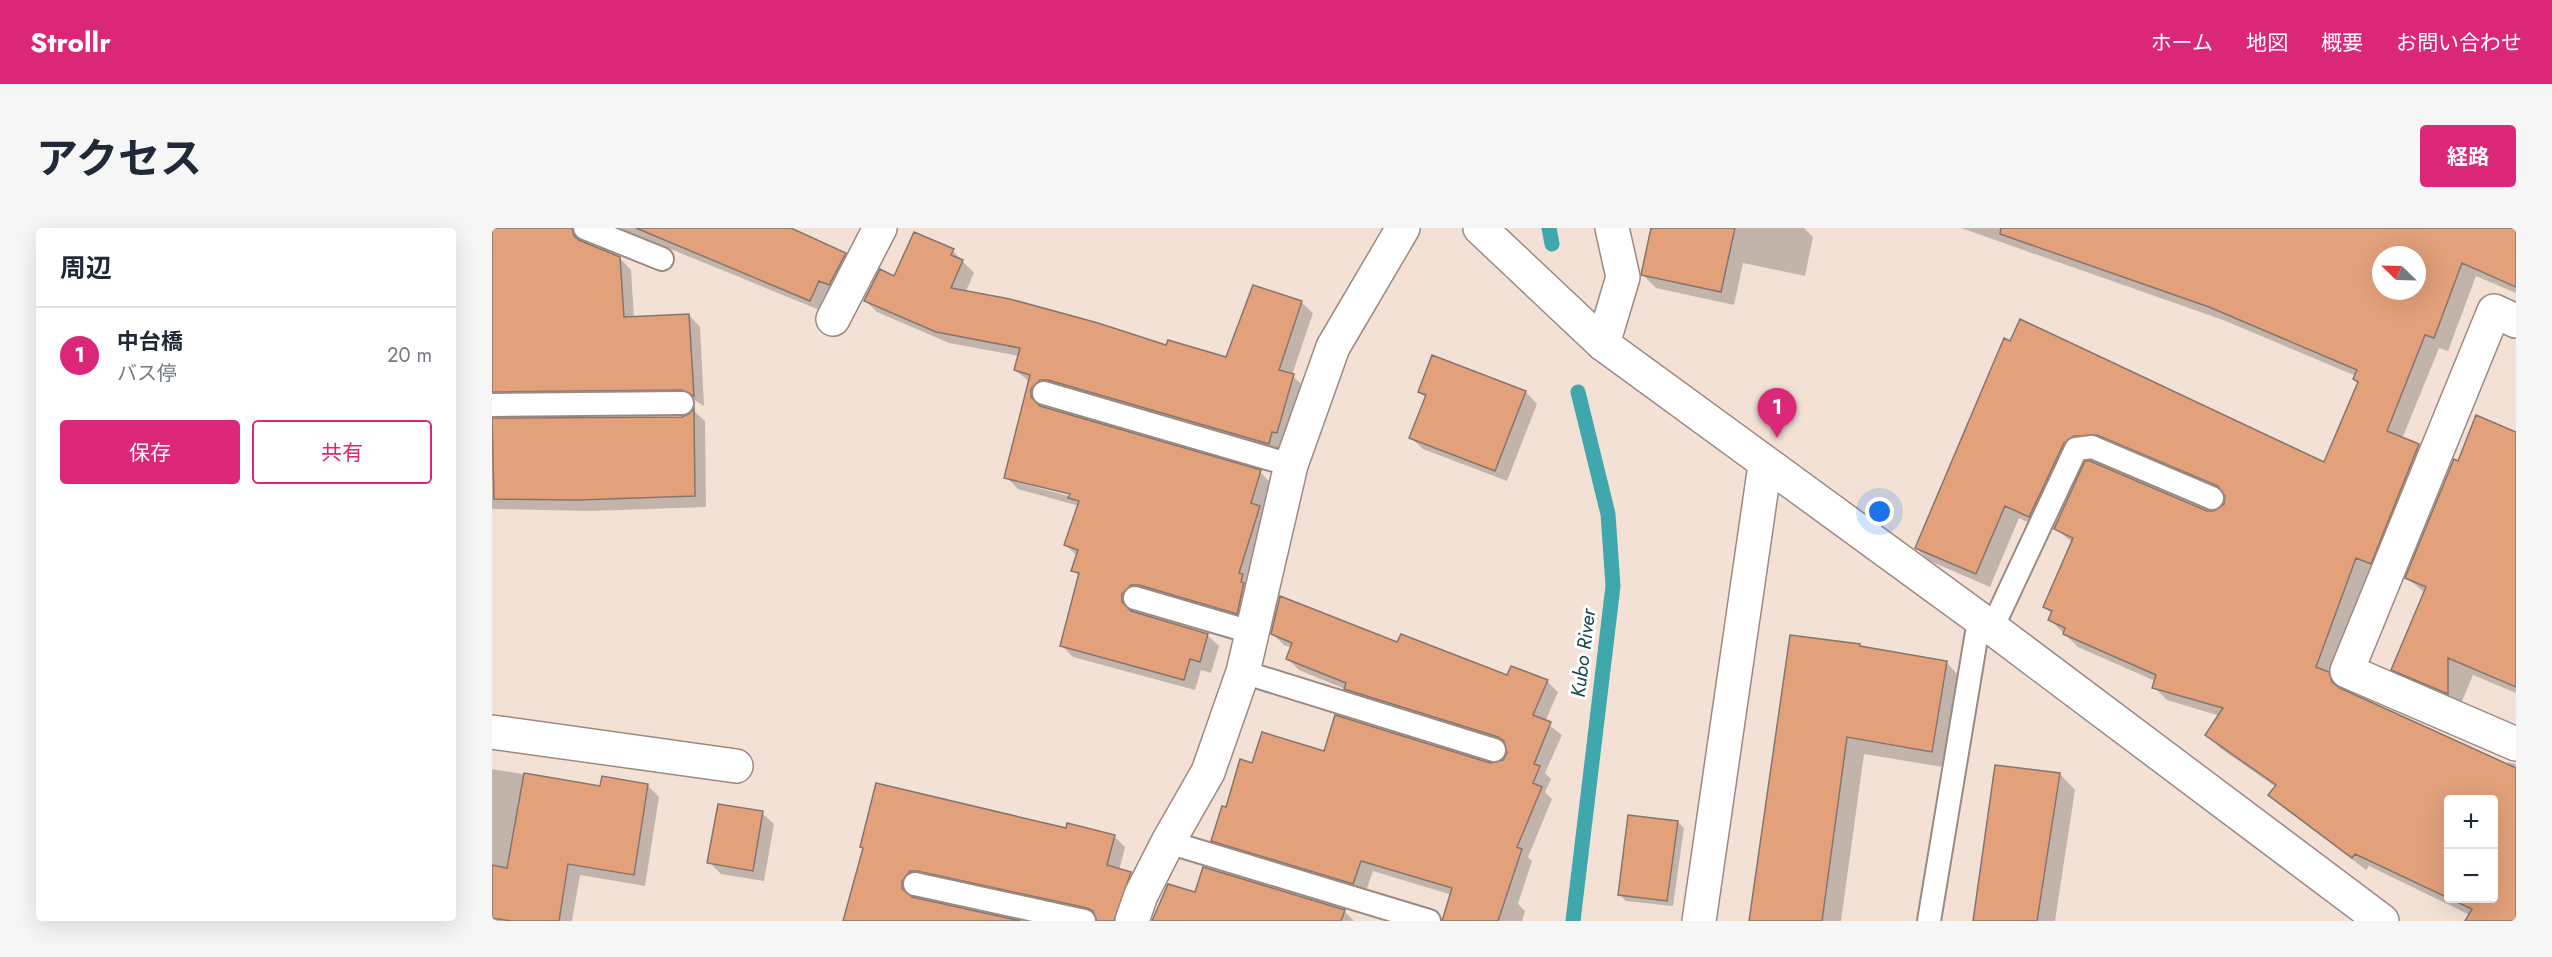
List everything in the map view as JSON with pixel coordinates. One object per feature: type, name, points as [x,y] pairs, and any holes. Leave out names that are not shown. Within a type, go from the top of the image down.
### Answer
[{"type":"street","points":[[1132,921],[1141,895],[1168,842],[1208,772],[1243,672],[1290,465],[1333,347],[1403,228]]},
{"type":"street","points":[[1479,228],[1603,344],[1765,465],[1985,624],[2382,921]]},
{"type":"street","points":[[1603,344],[1623,277],[1612,228]]},
{"type":"street","points":[[833,319],[874,230]]},
{"type":"street","points":[[2516,321],[2494,311],[2347,672],[2516,744]]},
{"type":"street","points":[[1699,921],[1765,465]]},
{"type":"street","points":[[492,732],[736,766]]},
{"type":"lane","points":[[585,228],[662,259]]},
{"type":"lane","points":[[1044,393],[1290,465]]},
{"type":"lane","points":[[492,405],[682,403]]},
{"type":"lane","points":[[1929,921],[1985,624],[2076,449],[2092,447],[2212,498]]},
{"type":"lane","points":[[1135,598],[1251,633]]},
{"type":"lane","points":[[1243,672],[1494,750]]},
{"type":"lane","points":[[1168,842],[1429,921]]},
{"type":"lane","points":[[915,884],[1084,921]]},
{"type":"building","points":[[492,228],[572,228],[574,236],[579,240],[620,257],[624,317],[689,314],[694,396],[682,390],[492,392]]},
{"type":"building","points":[[636,228],[791,228],[846,253],[829,285],[819,281],[810,301]]},
{"type":"building","points":[[1651,228],[1735,228],[1721,292],[1641,275]]},
{"type":"building","points":[[2001,228],[2516,228],[2516,287],[2462,263],[2434,338],[2425,335],[2387,431],[2419,444],[2371,564],[2356,558],[2316,667],[2329,672],[2332,682],[2340,688],[2516,768],[2516,921],[2465,921],[2472,909],[2459,903],[2498,903],[2498,795],[2444,795],[2444,896],[2355,854],[2352,858],[2268,795],[2276,785],[2205,735],[2223,708],[2152,688],[2156,675],[2063,634],[2065,628],[2048,620],[2052,611],[2043,607],[2073,538],[2054,529],[2085,461],[2090,461],[2207,511],[2214,511],[2224,504],[2225,496],[2218,486],[2097,435],[2074,436],[2064,443],[2029,517],[2005,506],[1976,574],[1915,548],[2004,338],[2010,341],[2020,319],[2324,462],[2358,382],[2353,379],[2357,370],[2209,307],[2000,234]]},
{"type":"building","points":[[914,232],[954,249],[951,255],[963,260],[951,288],[1010,299],[1098,323],[1166,345],[1168,340],[1226,357],[1253,285],[1302,301],[1279,370],[1294,374],[1277,433],[1272,432],[1269,444],[1048,380],[1040,380],[1031,389],[1031,397],[1040,406],[1261,470],[1251,503],[1260,506],[1239,573],[1243,574],[1241,582],[1244,583],[1237,614],[1139,585],[1131,585],[1122,594],[1122,602],[1131,611],[1208,634],[1200,662],[1190,659],[1184,680],[1060,646],[1079,573],[1071,571],[1078,550],[1064,545],[1079,501],[1068,498],[1070,494],[1004,478],[1030,375],[1014,370],[1020,348],[936,332],[864,301],[880,269],[894,276]]},
{"type":"building","points":[[1432,355],[1526,391],[1495,471],[1409,438],[1426,395],[1418,392]]},
{"type":"building","points":[[694,408],[695,496],[579,500],[494,499],[492,418],[682,417]]},
{"type":"building","points":[[2476,415],[2516,432],[2516,687],[2448,658],[2448,694],[2391,670],[2426,587],[2405,578],[2454,459],[2458,461]]},
{"type":"building","points":[[1280,596],[1397,642],[1401,634],[1507,675],[1511,666],[1548,680],[1533,715],[1551,722],[1534,764],[1540,766],[1533,783],[1542,787],[1517,847],[1522,849],[1498,921],[1442,921],[1452,888],[1361,861],[1353,884],[1211,841],[1222,806],[1226,807],[1240,759],[1252,763],[1262,732],[1324,751],[1335,715],[1490,763],[1503,760],[1507,753],[1504,741],[1498,737],[1344,689],[1346,683],[1286,659],[1292,643],[1271,634]]},
{"type":"building","points":[[1790,635],[1860,644],[1860,646],[1947,661],[1932,752],[1847,737],[1822,921],[1749,921]]},
{"type":"building","points":[[1995,765],[2060,773],[2037,921],[1973,921]]},
{"type":"building","points":[[524,773],[600,786],[602,776],[648,784],[634,875],[568,864],[559,921],[512,921],[492,918],[492,865],[507,868]]},
{"type":"building","points":[[876,783],[1066,828],[1067,823],[1115,835],[1107,865],[1131,872],[1114,921],[1097,921],[1093,911],[1087,908],[910,871],[902,881],[902,889],[912,897],[1021,921],[843,921],[863,848],[860,847]]},
{"type":"building","points":[[718,804],[763,811],[753,871],[707,863]]},
{"type":"building","points":[[1628,815],[1678,821],[1667,901],[1618,895]]},
{"type":"building","points":[[1203,867],[1345,910],[1341,921],[1152,921],[1168,884],[1195,892]]},
{"type":"waterway","name":"Kubo River","points":[[1549,228],[1552,244]]},
{"type":"waterway","name":"Kubo River","points":[[1573,921],[1613,586],[1608,514],[1578,392]]},
{"type":"place","name":"中台橋","points":[[1777,438]]}]
